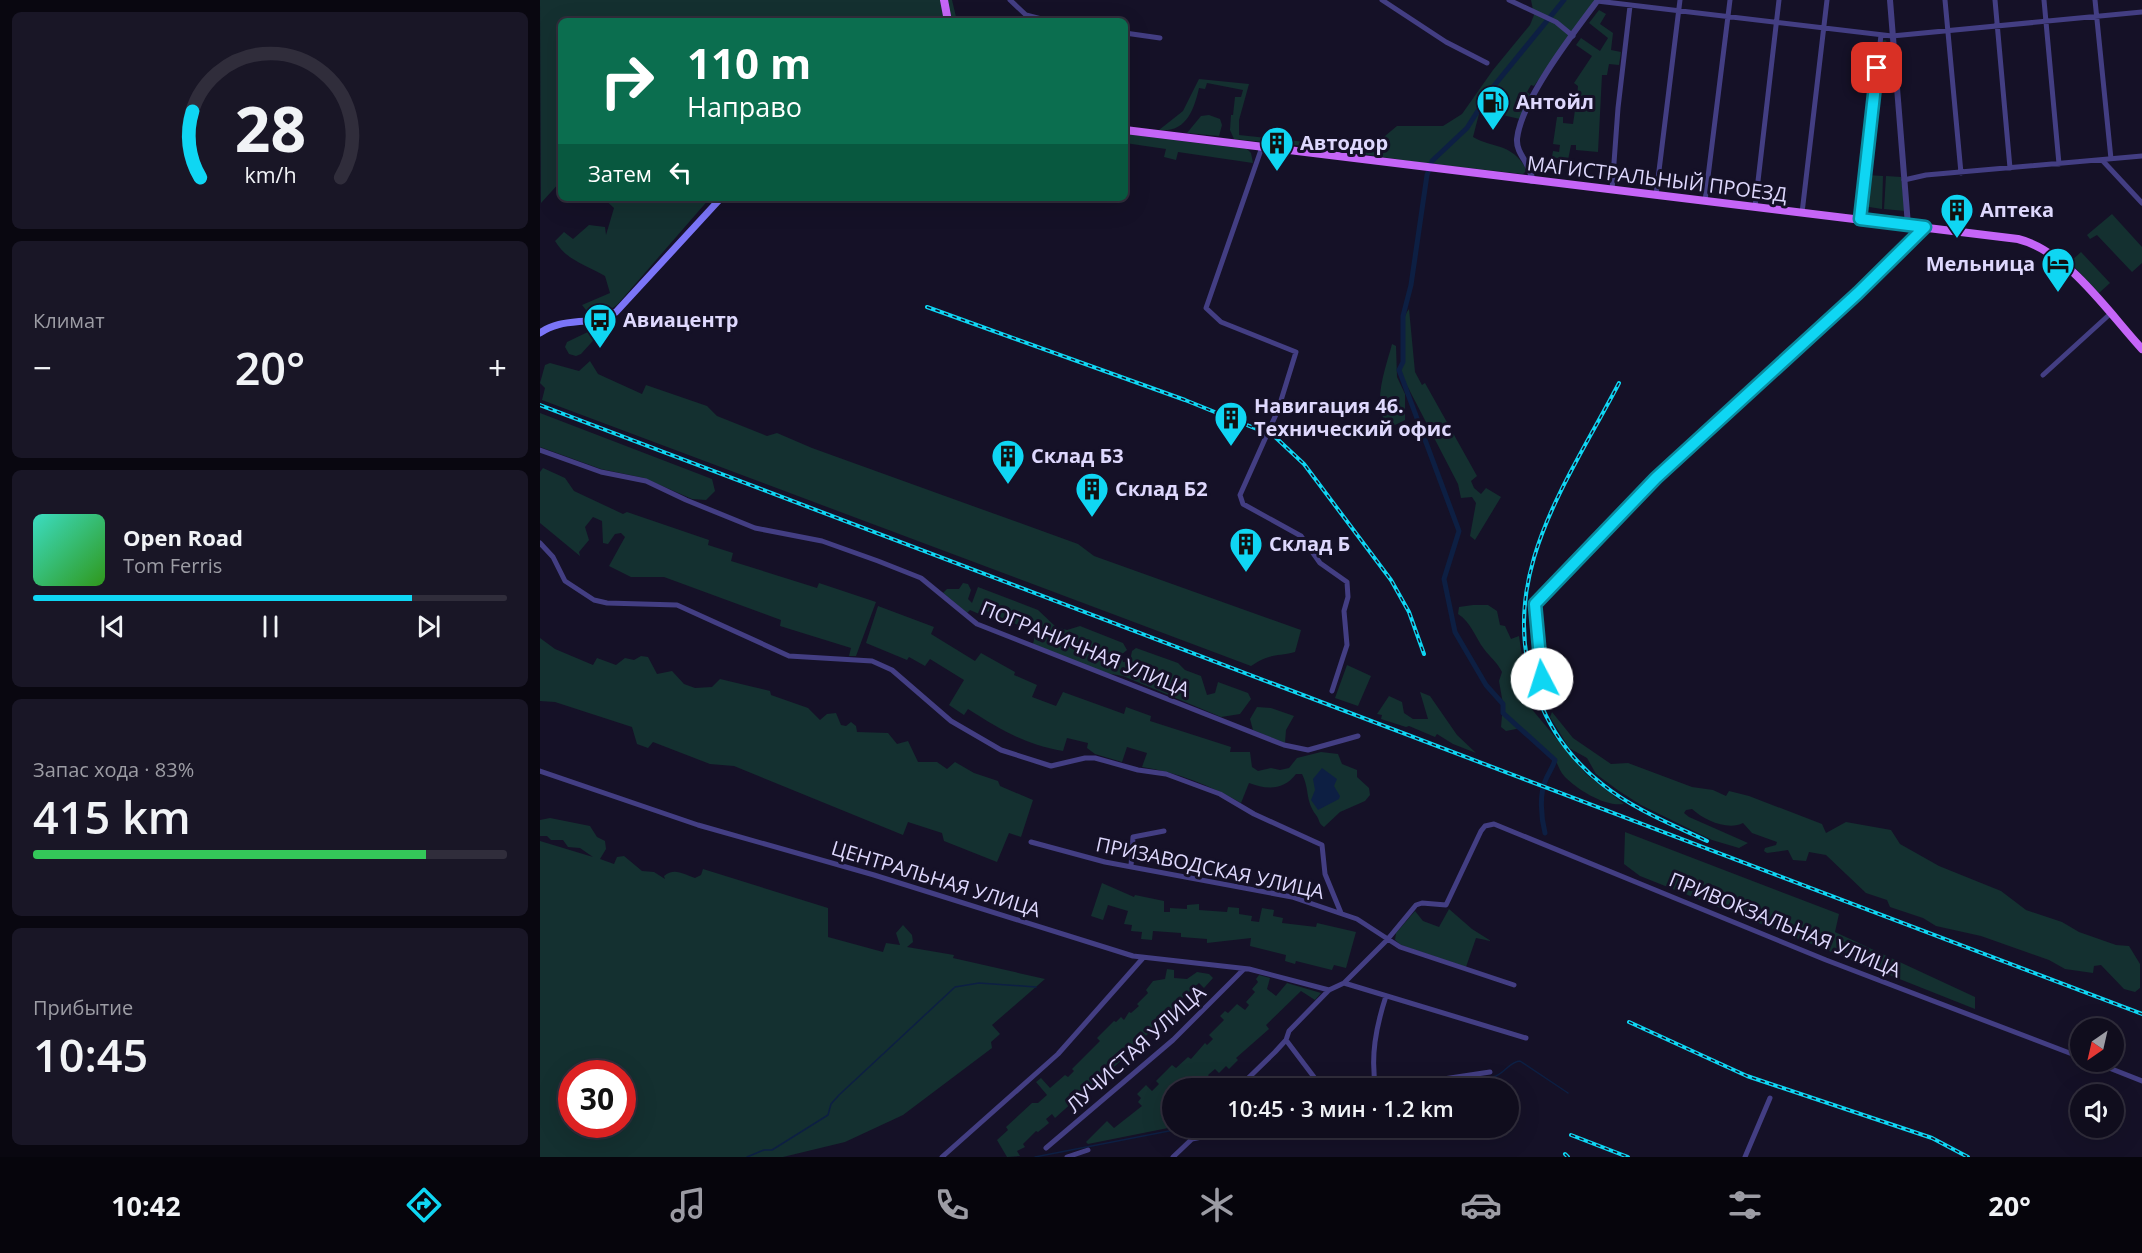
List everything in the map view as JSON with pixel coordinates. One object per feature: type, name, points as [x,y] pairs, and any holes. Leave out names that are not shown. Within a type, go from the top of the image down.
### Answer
[{"type":"main road","points":[[944,0],[947,18]]},
{"type":"main road","name":"МАГИСТРАЛЬНЫЙ ПРОЕЗД","points":[[1128,130],[1532,181],[1993,234],[2039,245],[2064,264],[2142,349]]},
{"type":"main road","points":[[540,333],[555,325],[599,320],[616,312],[718,201]]},
{"type":"street","points":[[1010,0],[1026,15],[1038,18]]},
{"type":"street","points":[[1382,0],[1446,42],[1487,63]]},
{"type":"street","points":[[1509,0],[1556,22],[1573,36]]},
{"type":"street","points":[[1532,181],[1529,167],[1518,148],[1518,134],[1539,86],[1597,0],[1824,30],[1892,36],[2142,12]]},
{"type":"street","points":[[1656,195],[1680,0]]},
{"type":"street","points":[[1705,201],[1730,0]]},
{"type":"street","points":[[1755,207],[1779,0]]},
{"type":"street","points":[[1802,213],[1827,0]]},
{"type":"street","points":[[1890,0],[1908,225]]},
{"type":"street","points":[[1945,0],[1961,172]]},
{"type":"street","points":[[1995,0],[2010,168]]},
{"type":"street","points":[[2044,0],[2059,164]]},
{"type":"street","points":[[2095,0],[2111,159]]},
{"type":"street","points":[[1612,190],[1618,108],[1630,6]]},
{"type":"street","points":[[1128,33],[1160,38]]},
{"type":"street","points":[[1860,219],[1881,35]]},
{"type":"street","points":[[1262,147],[1206,308],[1221,322],[1296,352],[1294,368],[1275,417],[1240,495],[1243,504],[1301,536],[1320,563],[1347,582],[1348,597],[1344,611],[1347,645],[1332,692]]},
{"type":"street","points":[[1904,180],[1961,172],[2142,156]]},
{"type":"street","points":[[2102,160],[2142,203]]},
{"type":"street","points":[[1553,697],[1542,679],[1535,604],[1656,478],[1858,293],[1925,227]]},
{"type":"street","points":[[2043,375],[2110,314]]},
{"type":"street","name":"ПОГРАНИЧНАЯ УЛИЦА","points":[[540,450],[601,472],[646,481],[756,528],[822,542],[878,561],[925,581],[977,624],[1284,745],[1308,750],[1358,736]]},
{"type":"street","points":[[540,543],[553,557],[565,581],[594,600],[607,603],[677,605],[789,656],[872,661],[892,670],[938,712],[1010,754],[1051,766],[1095,758],[1138,770],[1166,774],[1220,794],[1322,845],[1325,849],[1325,874],[1341,913]]},
{"type":"street","name":"ЦЕНТРАЛЬНАЯ УЛИЦА","points":[[540,771],[698,825],[874,874],[1143,958],[1244,969],[1329,990]]},
{"type":"street","name":"ПРИВОКЗАЛЬНАЯ УЛИЦА","points":[[1387,940],[1416,905],[1422,903],[1446,905],[1481,831],[1488,825],[1501,826],[1826,960],[2070,1053]]},
{"type":"street","points":[[1131,867],[1133,837],[1164,831]]},
{"type":"street","name":"ПРИЗАВОДСКАЯ УЛИЦА","points":[[1030,842],[1131,867],[1292,897],[1341,913],[1387,940],[1514,985]]},
{"type":"street","points":[[1248,1078],[1286,1040],[1289,1031],[1329,990],[1344,983],[1387,940]]},
{"type":"street","points":[[942,1157],[1058,1054],[1143,958]]},
{"type":"street","name":"ЛУЧИСТАЯ УЛИЦА","points":[[1046,1148],[1173,1040],[1244,969]]},
{"type":"street","points":[[1344,983],[1526,1038]]},
{"type":"street","points":[[1375,1078],[1373,1064],[1376,1031],[1386,996]]},
{"type":"street","points":[[1286,1040],[1315,1078]]},
{"type":"street","points":[[1450,1078],[1490,1072]]},
{"type":"street","points":[[2119,1072],[2142,1081]]},
{"type":"street","points":[[1745,1157],[1770,1098]]},
{"type":"street","points":[[1173,1157],[1192,1139],[1197,1138]]},
{"type":"street","points":[[1067,1157],[1088,1150]]},
{"type":"green space","points":[[540,0],[952,0],[956,18],[558,18],[558,184],[541,203]]},
{"type":"green space","points":[[1531,0],[1595,0],[1534,86],[1531,85],[1527,92],[1530,94],[1520,119],[1480,110],[1473,137],[1508,150],[1515,155],[1527,170],[1523,174],[1432,164],[1445,148],[1430,164],[1314,147],[1234,139],[1230,130],[1231,115],[1233,115],[1235,97],[1241,97],[1243,90],[1207,83],[1205,89],[1199,88],[1191,112],[1182,124],[1176,128],[1159,130],[1183,111],[1199,79],[1249,84],[1239,120],[1239,135],[1354,147],[1373,146],[1397,126],[1443,126],[1462,114],[1493,70],[1530,25],[1534,15]]},
{"type":"green space","points":[[1599,10],[1606,14],[1600,24],[1613,33],[1611,50],[1621,52],[1619,65],[1609,64],[1607,75],[1602,75],[1598,152],[1576,150],[1576,145],[1571,145],[1568,160],[1552,157],[1553,151],[1559,152],[1560,145],[1553,144],[1557,117],[1563,117],[1563,123],[1573,124],[1575,110],[1567,109],[1569,98],[1577,98],[1578,86],[1574,83],[1592,56],[1576,45],[1581,38],[1600,51],[1608,38],[1589,23]]},
{"type":"green space","points":[[1885,40],[1890,45],[1893,83],[1889,83],[1889,76],[1882,76],[1881,83],[1877,83],[1882,41]]},
{"type":"green space","points":[[1209,115],[1220,119],[1222,125],[1219,136],[1187,133],[1201,116]]},
{"type":"green space","points":[[1128,134],[1247,149],[1251,153],[1253,163],[1178,152],[1176,160],[1164,157],[1166,149],[1128,143]]},
{"type":"green space","points":[[1866,175],[1883,176],[1882,209],[1863,206]]},
{"type":"green space","points":[[1886,176],[1901,177],[1905,211],[1884,209]]},
{"type":"green space","points":[[606,201],[707,201],[617,305],[602,315],[590,315],[582,305],[610,293],[605,276],[571,258],[555,241],[564,232],[573,239],[589,225],[605,227],[606,235],[614,208]]},
{"type":"green space","points":[[2112,214],[2142,247],[2142,263],[2132,272],[2097,235],[2090,239],[2087,235]]},
{"type":"green space","points":[[2081,252],[2110,283],[2099,293],[2070,262]]},
{"type":"green space","points":[[1409,309],[1415,372],[1422,385],[1425,383],[1477,476],[1471,481],[1474,488],[1481,494],[1486,488],[1501,497],[1475,540],[1470,536],[1476,503],[1472,497],[1461,498],[1458,484],[1399,370],[1403,355],[1403,323]]},
{"type":"green space","points":[[592,330],[599,330],[600,333],[581,354],[576,356],[569,354],[565,347],[567,342]]},
{"type":"green space","points":[[1392,344],[1396,346],[1397,377],[1405,394],[1405,420],[1395,425],[1386,423],[1380,405],[1382,384]]},
{"type":"green space","points":[[590,361],[598,374],[642,394],[646,385],[707,406],[717,416],[767,436],[777,433],[812,448],[1078,544],[1094,556],[1301,630],[1295,652],[1268,657],[1251,666],[542,400],[545,388],[540,383],[545,365],[550,363],[579,371]]},
{"type":"green space","points":[[540,413],[712,479],[715,491],[706,500],[692,499],[644,478],[601,469],[540,447]]},
{"type":"green space","points":[[543,468],[565,478],[574,491],[623,514],[627,512],[709,540],[708,545],[733,553],[731,561],[817,588],[819,583],[876,602],[856,656],[849,656],[851,648],[780,626],[781,620],[664,577],[631,577],[609,566],[625,537],[621,533],[615,534],[608,544],[603,543],[602,521],[593,517],[585,527],[589,540],[579,552],[580,556],[540,523],[540,472]]},
{"type":"green space","points":[[963,583],[968,584],[971,590],[968,599],[972,603],[978,587],[1038,610],[1056,627],[1067,630],[1080,626],[1123,643],[1127,650],[1121,655],[1123,662],[1130,661],[1132,651],[1136,648],[1178,663],[1185,670],[1201,676],[1207,695],[1215,693],[1218,682],[1248,693],[1251,699],[1240,714],[1221,717],[1123,676],[1106,673],[1033,644],[1036,631],[1033,625],[1029,630],[982,609],[979,614],[970,610],[967,613],[943,593],[947,589],[959,589]]},
{"type":"green space","points":[[1488,605],[1497,611],[1500,625],[1505,626],[1511,639],[1519,636],[1530,707],[1586,774],[1624,804],[1609,803],[1584,792],[1565,777],[1553,757],[1521,728],[1506,731],[1501,727],[1503,704],[1499,681],[1502,672],[1484,649],[1470,625],[1458,614],[1459,607]]},
{"type":"green space","points":[[878,606],[934,627],[931,634],[975,661],[981,653],[1015,672],[1014,675],[1037,685],[1032,697],[1056,706],[1063,692],[1124,714],[1126,707],[1151,716],[1150,721],[1231,747],[1230,752],[1250,752],[1252,767],[1258,771],[1289,768],[1297,758],[1321,752],[1338,754],[1342,764],[1357,770],[1357,777],[1369,788],[1370,795],[1365,801],[1340,812],[1324,827],[1310,805],[1302,774],[1296,774],[1281,786],[1262,787],[1249,783],[1241,803],[1193,780],[1142,767],[1147,753],[1127,747],[1122,762],[1095,754],[1087,748],[1088,743],[1067,738],[1063,751],[1025,740],[1002,730],[968,709],[964,715],[949,705],[964,680],[930,659],[925,666],[909,657],[907,660],[866,643]]},
{"type":"green space","points":[[540,638],[555,649],[593,665],[597,658],[616,665],[625,658],[634,660],[641,656],[648,657],[657,674],[672,671],[684,684],[695,688],[712,687],[720,679],[770,691],[771,695],[808,708],[820,720],[827,714],[836,713],[841,725],[846,726],[851,722],[856,726],[857,732],[888,733],[897,744],[908,741],[918,762],[937,762],[947,769],[955,762],[974,773],[998,781],[1000,786],[1033,800],[1021,837],[1009,833],[997,862],[944,841],[942,833],[908,822],[903,835],[734,766],[710,764],[653,742],[648,748],[637,744],[632,727],[555,702],[540,701]]},
{"type":"green space","points":[[1347,665],[1371,676],[1358,706],[1335,698]]},
{"type":"green space","points":[[1420,692],[1430,696],[1457,735],[1476,753],[1453,744],[1437,734],[1435,737],[1409,726],[1381,719],[1382,715],[1377,714],[1389,696],[1402,702],[1404,713],[1413,719],[1428,719]]},
{"type":"green space","points":[[1257,707],[1271,708],[1294,716],[1286,730],[1285,743],[1253,730],[1250,719]]},
{"type":"green space","points":[[1552,712],[1573,738],[1611,764],[1628,763],[1692,787],[1713,790],[1726,796],[1729,791],[1749,796],[1822,824],[1826,833],[1846,822],[1891,830],[1900,844],[1939,866],[2001,891],[2026,910],[2062,922],[2079,932],[2116,945],[2129,946],[2140,964],[2140,988],[2135,992],[2124,989],[2101,965],[2094,966],[2093,973],[2065,969],[2049,960],[1981,936],[1936,926],[1923,918],[1890,907],[1887,900],[1866,893],[1826,855],[1809,852],[1806,861],[1793,860],[1788,850],[1767,853],[1764,851],[1765,848],[1776,845],[1777,842],[1752,833],[1743,823],[1723,825],[1703,817],[1692,809],[1686,810],[1684,813],[1689,817],[1748,843],[1739,848],[1712,840],[1641,805],[1596,774],[1587,758],[1569,748],[1550,717]]},
{"type":"green space","points":[[550,818],[590,826],[597,837],[605,841],[606,849],[600,859],[614,864],[617,857],[624,856],[642,871],[654,872],[665,879],[664,876],[672,872],[695,878],[701,875],[703,869],[828,908],[828,937],[883,952],[886,943],[900,945],[896,933],[903,925],[912,935],[913,942],[907,947],[954,955],[953,958],[1045,979],[992,1025],[1000,1034],[991,1042],[992,1048],[903,1115],[845,1142],[783,1157],[540,1157],[540,841],[593,857],[580,848],[568,847],[563,840],[551,840],[547,836],[540,836],[540,820]]},
{"type":"green space","points":[[1625,832],[1839,914],[1835,932],[1975,997],[1975,1009],[1640,876],[1624,864]]},
{"type":"green space","points":[[1102,883],[1134,897],[1135,895],[1164,901],[1164,912],[1170,912],[1170,908],[1187,909],[1187,905],[1199,904],[1199,910],[1227,912],[1228,907],[1239,908],[1239,914],[1252,916],[1251,921],[1259,922],[1262,908],[1274,910],[1273,916],[1283,918],[1282,923],[1316,927],[1317,923],[1356,932],[1346,968],[1334,965],[1332,970],[1296,961],[1295,964],[1285,961],[1286,955],[1250,946],[1251,938],[1207,943],[1207,939],[1181,937],[1181,933],[1153,931],[1152,940],[1141,939],[1142,932],[1131,931],[1132,925],[1124,924],[1128,911],[1108,905],[1103,920],[1091,916]]},
{"type":"green space","points":[[1449,909],[1472,929],[1491,941],[1476,938],[1466,967],[1401,945],[1395,940],[1396,933],[1415,911],[1423,921],[1439,927]]},
{"type":"green space","points":[[1167,969],[1174,970],[1174,978],[1187,979],[1197,972],[1209,974],[1213,978],[1204,988],[1199,983],[1181,999],[1183,1002],[1138,1043],[1140,1047],[1132,1054],[1129,1050],[1113,1068],[1110,1065],[1106,1069],[1109,1073],[1101,1080],[1098,1077],[1081,1096],[1075,1089],[1069,1094],[1074,1101],[1055,1118],[1052,1114],[1046,1119],[1049,1123],[1038,1132],[1036,1131],[1023,1144],[1025,1147],[1017,1151],[1020,1156],[1007,1157],[997,1140],[1008,1130],[1006,1127],[1032,1103],[1038,1103],[1047,1095],[1036,1082],[1041,1078],[1050,1088],[1065,1075],[1068,1077],[1074,1071],[1072,1069],[1100,1041],[1097,1038],[1114,1021],[1116,1022],[1121,1017],[1124,1020],[1129,1012],[1131,1013],[1139,1006],[1137,1004],[1148,993],[1146,990],[1153,981],[1165,979]]},
{"type":"green space","points":[[1259,975],[1270,978],[1267,989],[1276,996],[1287,983],[1321,993],[1315,1000],[1301,991],[1266,1025],[1269,1029],[1236,1058],[1238,1060],[1229,1069],[1226,1066],[1219,1073],[1215,1069],[1208,1075],[1211,1078],[1162,1078],[1162,1129],[1088,1144],[1086,1142],[1107,1121],[1114,1128],[1142,1106],[1138,1102],[1141,1098],[1137,1094],[1146,1085],[1152,1091],[1159,1084],[1156,1081],[1172,1065],[1176,1068],[1188,1057],[1191,1059],[1205,1043],[1207,1045],[1213,1039],[1209,1035],[1224,1020],[1220,1016],[1225,1011],[1228,1013],[1237,1004],[1245,1010],[1249,1005],[1246,1002],[1255,992],[1252,989],[1258,982],[1256,979]]},
{"type":"water","points":[[1322,768],[1337,779],[1334,786],[1340,796],[1339,799],[1318,810],[1311,800],[1315,790],[1313,779]]},
{"type":"waterway","points":[[1545,833],[1542,792],[1555,760],[1503,713],[1503,704],[1486,685],[1455,632],[1444,579],[1459,531],[1399,370],[1403,362],[1403,316],[1411,285],[1427,175],[1432,161],[1467,128],[1493,87],[1564,0]]},
{"type":"waterway","points":[[747,1157],[764,1150],[772,1150],[828,1115],[831,1104],[839,1095],[955,987],[979,983],[1036,987]]},
{"type":"waterway","points":[[1489,1078],[1520,1061],[1568,1093]]},
{"type":"waterway","points":[[1035,1157],[1162,1132]]},
{"type":"railway","points":[[927,307],[1185,400],[1274,436],[1304,464],[1391,580],[1409,612],[1424,654]]},
{"type":"railway","points":[[1619,383],[1578,457],[1542,534],[1530,573],[1524,613],[1526,655],[1543,710],[1556,734],[1572,756],[1602,784],[1626,801],[1707,841]]},
{"type":"railway","points":[[540,405],[2142,1014]]},
{"type":"railway","points":[[1629,1022],[1747,1076],[1932,1138],[1968,1157]]},
{"type":"railway","points":[[1571,1135],[1628,1157]]},
{"type":"railway","points":[[1565,1154],[1568,1157]]},
{"type":"place","name":"Антойл","points":[[1493,131]]},
{"type":"place","name":"Автодор","points":[[1277,172]]},
{"type":"place","name":"Аптека","points":[[1957,239]]},
{"type":"place","name":"Мельница","points":[[2058,293]]},
{"type":"place","name":"Авиацентр","points":[[600,349]]},
{"type":"place","name":"Навигация 46. Технический офис","points":[[1231,447]]},
{"type":"place","name":"Склад Б3","points":[[1008,485]]},
{"type":"place","name":"Склад Б2","points":[[1092,518]]},
{"type":"place","name":"Склад Б","points":[[1246,573]]},
{"type":"route","points":[[1542,679],[1535,604],[1656,478],[1858,293],[1925,227],[1860,219],[1877,68]]}]
